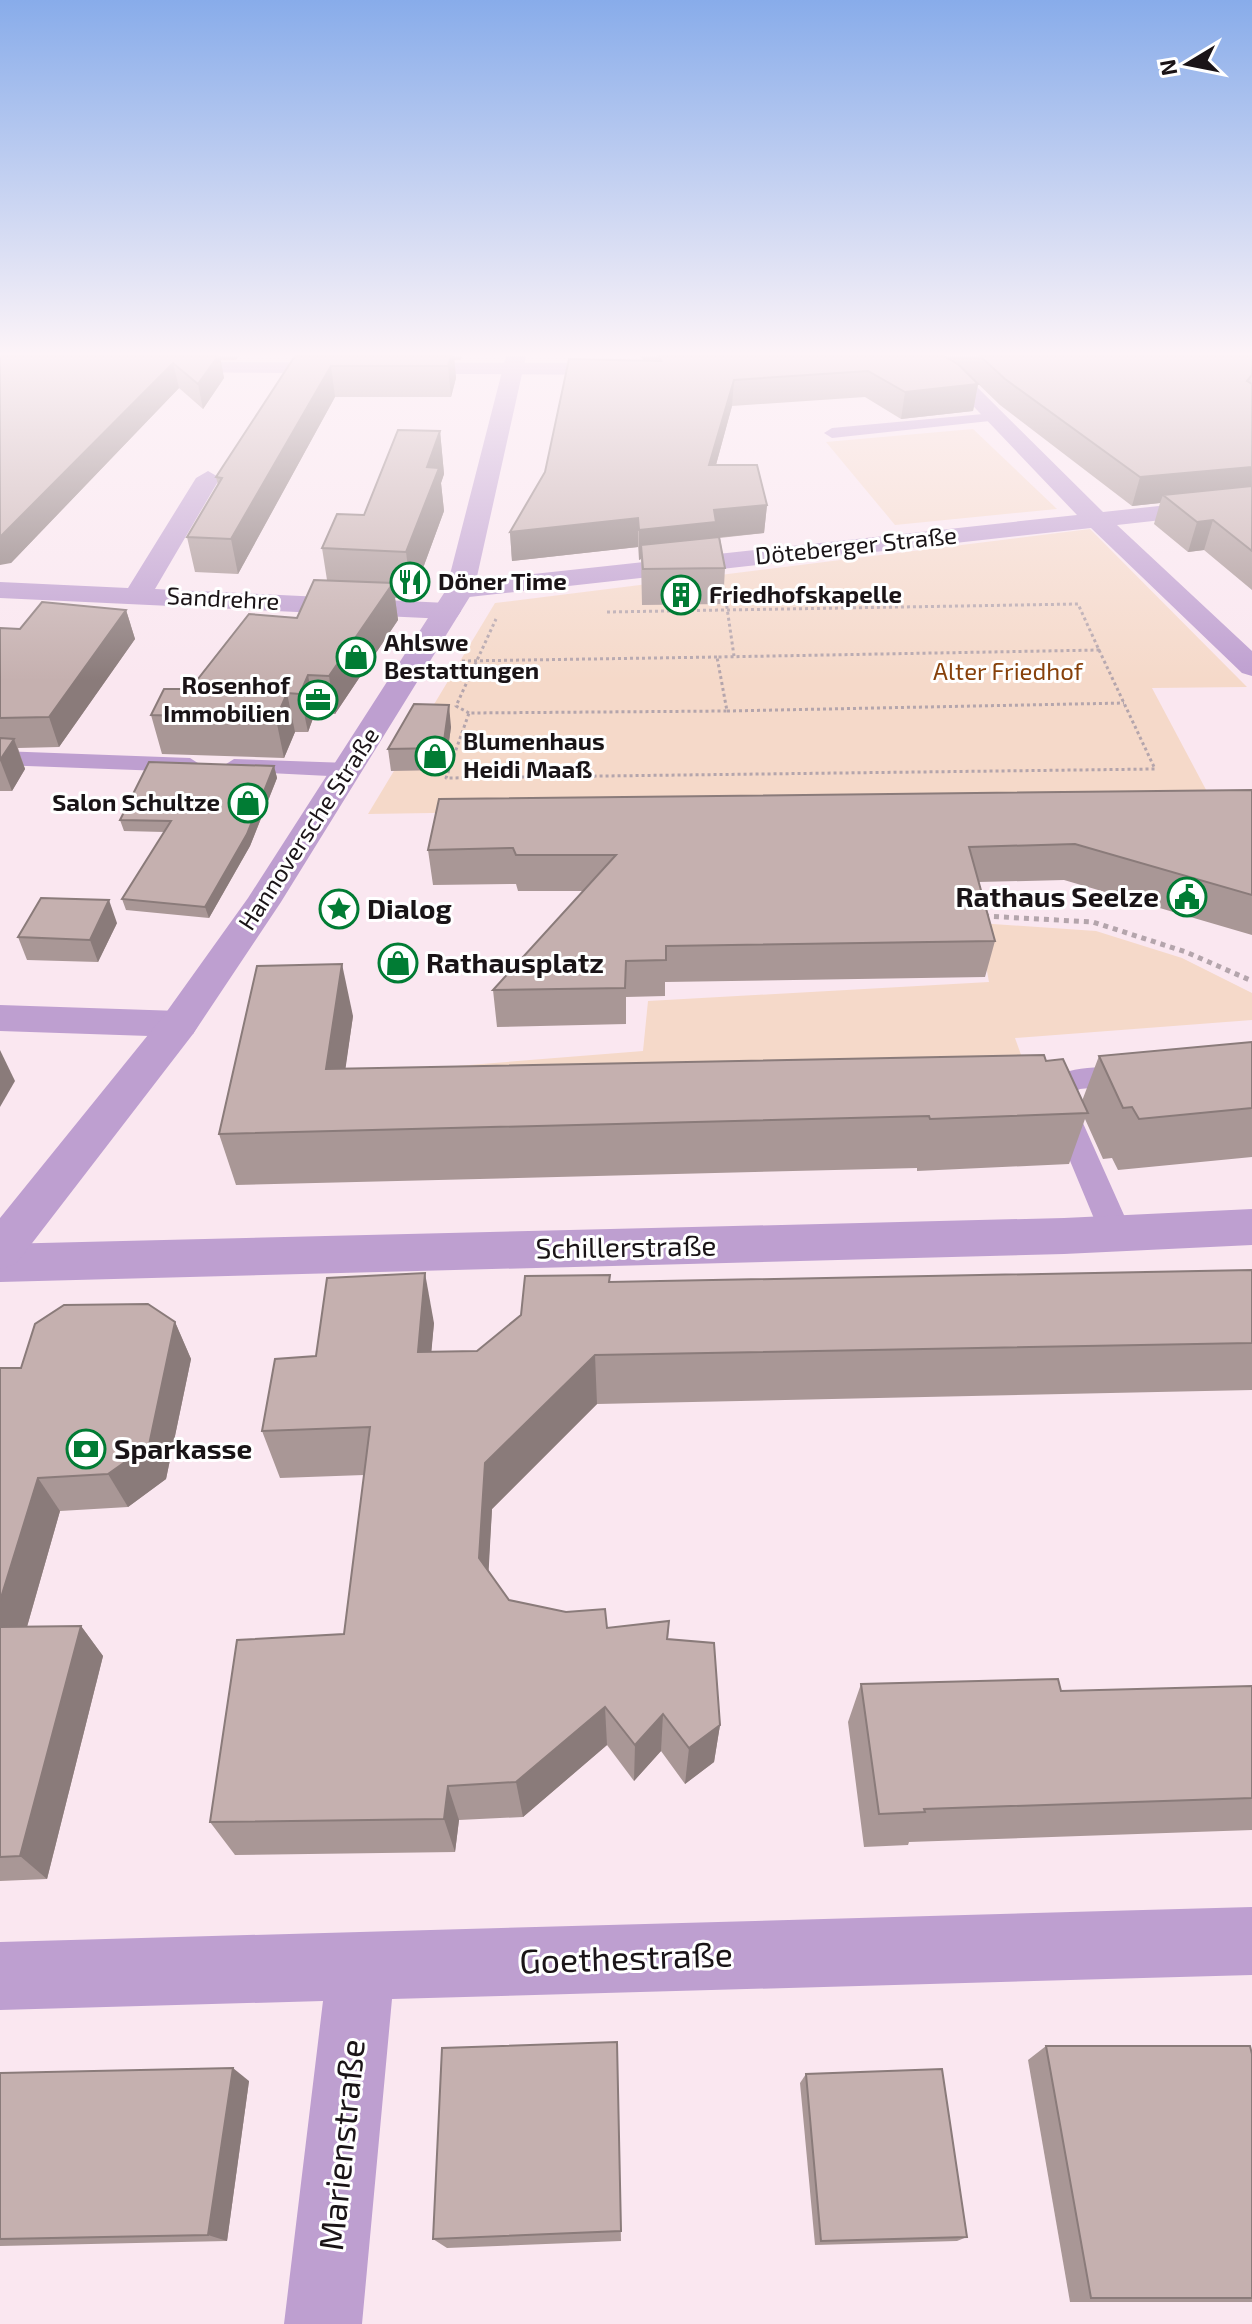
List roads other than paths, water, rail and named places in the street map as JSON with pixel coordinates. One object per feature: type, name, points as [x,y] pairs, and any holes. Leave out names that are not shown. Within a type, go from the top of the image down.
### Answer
[{"type":"street","name":"Hannoversche Straße","points":[[0,1251],[179,1024],[349,770],[453,601],[488,464]]},
{"type":"street","points":[[1041,464],[1252,667]]},
{"type":"street","points":[[138,594],[208,478]]},
{"type":"street","name":"Döteberger Straße","points":[[453,601],[718,561],[1252,503]]},
{"type":"street","name":"Sandrehre","points":[[0,590],[453,601]]},
{"type":"street","points":[[0,1018],[179,1024]]},
{"type":"street","name":"Schillerstraße","points":[[0,1263],[1252,1227]]},
{"type":"street","name":"Goethestraße","points":[[0,1976],[1252,1941]]},
{"type":"street","name":"Marienstraße","points":[[323,2324],[361,1966]]},
{"type":"lane","points":[[0,758],[349,770]]},
{"type":"lane","points":[[1116,1233],[1055,1091],[1071,1081],[1161,1074]]},
{"type":"place","name":"Döner Time","points":[[410,582]]},
{"type":"place","name":"Friedhofskapelle","points":[[681,595]]},
{"type":"place","name":"Ahlswe Bestattungen","points":[[356,657]]},
{"type":"place","name":"Rosenhof Immobilien","points":[[318,700]]},
{"type":"place","name":"Blumenhaus Heidi Maaß","points":[[435,756]]},
{"type":"place","name":"Salon Schultze","points":[[248,803]]},
{"type":"place","name":"Rathaus Seelze","points":[[1187,897]]},
{"type":"place","name":"Dialog","points":[[339,909]]},
{"type":"place","name":"Rathausplatz","points":[[398,963]]},
{"type":"place","name":"Sparkasse","points":[[86,1449]]},
{"type":"park label","name":"Alter Friedhof","points":[[1008,672]]}]
